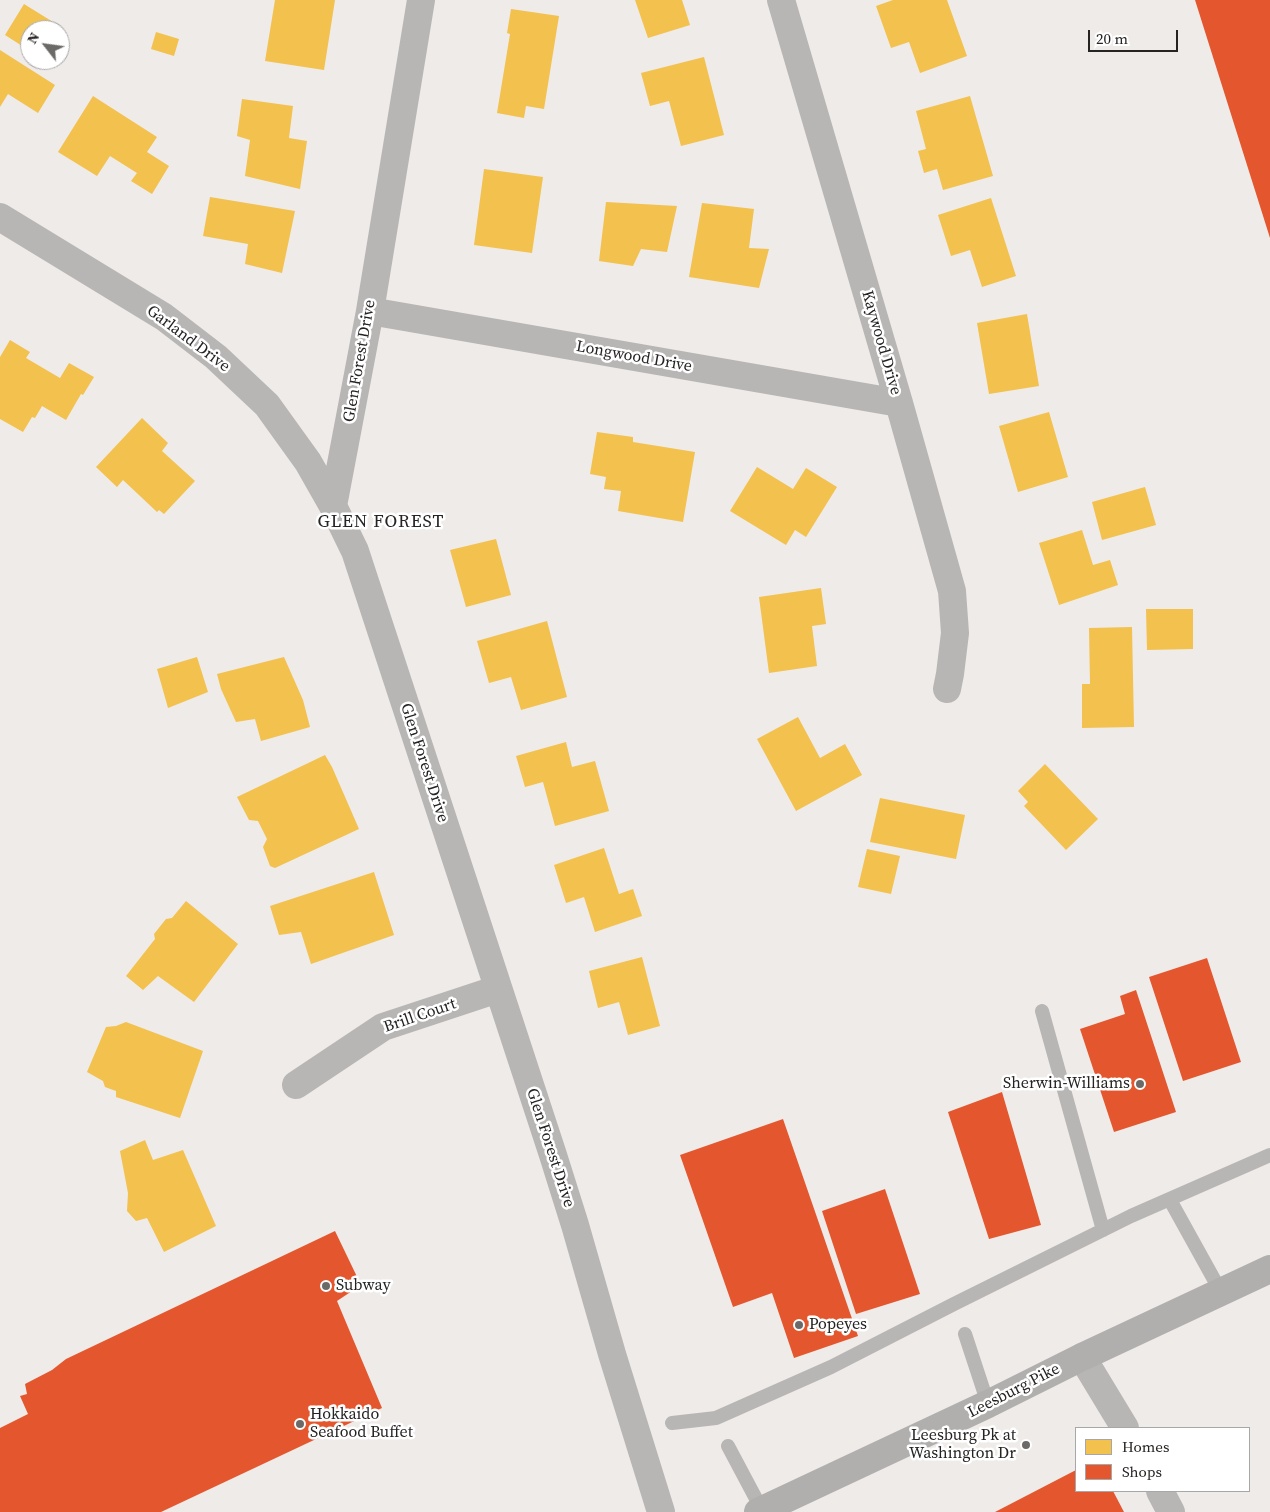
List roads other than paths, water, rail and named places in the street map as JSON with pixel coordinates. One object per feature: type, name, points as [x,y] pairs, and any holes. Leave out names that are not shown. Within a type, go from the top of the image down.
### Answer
[{"type":"main road","name":"Leesburg Pike","points":[[760,1511],[1270,1269]]},
{"type":"street","name":"Glen Forest Drive","points":[[421,0],[370,311],[334,506],[355,551],[575,1225],[612,1354],[662,1512]]},
{"type":"street","name":"Kaywood Drive","points":[[781,0],[899,402],[952,591],[955,633],[947,689]]},
{"type":"street","name":"Garland Drive","points":[[0,217],[164,317],[216,357],[267,405],[308,462],[334,506]]},
{"type":"street","name":"Longwood Drive","points":[[370,311],[899,402]]},
{"type":"street","name":"Brill Court","points":[[296,1085],[383,1027],[498,989]]},
{"type":"street","points":[[1082,1357],[1123,1427]]},
{"type":"street","points":[[1161,1492],[1171,1512]]},
{"type":"lane","points":[[1042,1011],[1103,1230]]},
{"type":"lane","points":[[672,1423],[716,1418],[822,1371],[1103,1230],[1270,1155]]},
{"type":"lane","points":[[1170,1200],[1221,1292]]},
{"type":"lane","points":[[965,1334],[988,1404]]},
{"type":"lane","points":[[728,1446],[760,1511]]},
{"type":"place","name":"Sherwin-Williams","points":[[1140,1084]]},
{"type":"place","name":"Subway","points":[[326,1286]]},
{"type":"place","name":"Popeyes","points":[[799,1325]]},
{"type":"place","name":"Hokkaido Seafood Buffet","points":[[300,1424]]},
{"type":"place","name":"Leesburg Pk at Washington Dr","points":[[1026,1445]]},
{"type":"district","name":"GLEN FOREST","points":[[381,522]]}]
